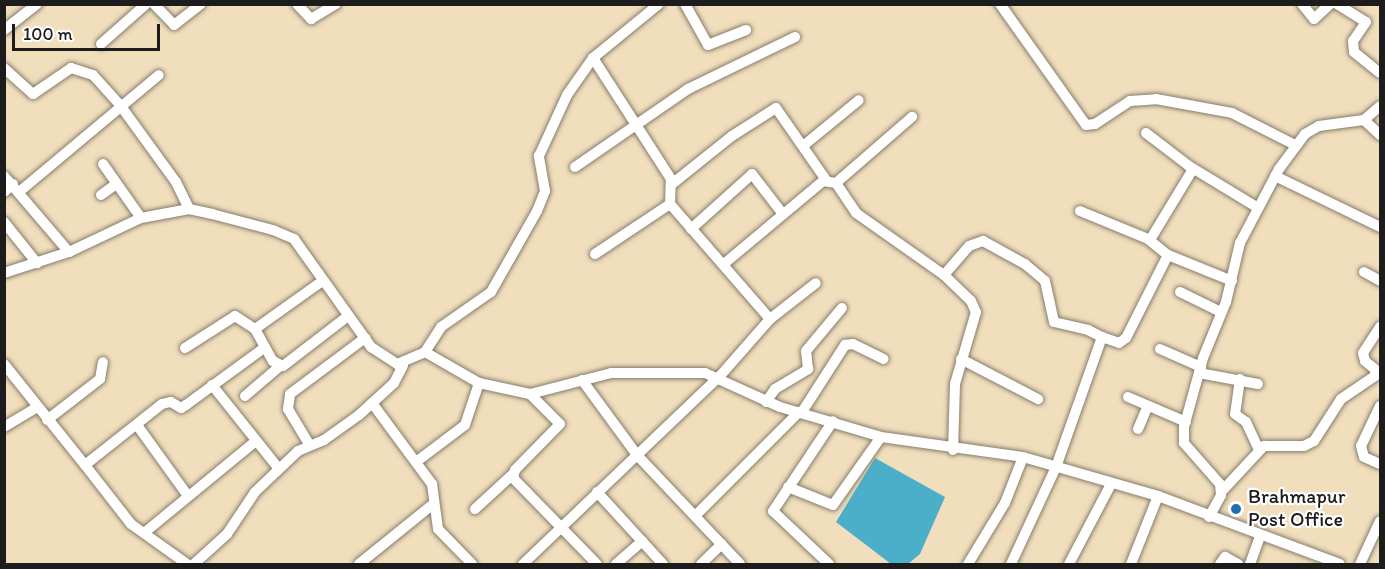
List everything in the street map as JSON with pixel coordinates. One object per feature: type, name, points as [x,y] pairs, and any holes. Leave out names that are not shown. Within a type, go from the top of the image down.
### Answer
[{"type":"street","points":[[4,30],[36,4]]},
{"type":"street","points":[[101,44],[146,4]]},
{"type":"street","points":[[154,4],[174,25],[201,4]]},
{"type":"street","points":[[297,4],[311,19],[336,4]]},
{"type":"street","points":[[194,564],[213,550],[255,492],[279,469],[309,444],[324,440],[372,403],[394,383],[403,365],[425,352],[441,327],[483,299],[499,280],[544,199],[539,156],[555,129],[567,94],[593,58],[659,4]]},
{"type":"street","points":[[685,4],[708,45],[746,30]]},
{"type":"street","points":[[1000,4],[1086,125],[1095,124],[1130,100],[1156,99],[1232,112],[1295,145]]},
{"type":"street","points":[[1302,4],[1314,19],[1330,4]]},
{"type":"street","points":[[1337,4],[1366,22],[1353,41],[1354,52],[1380,73]]},
{"type":"street","points":[[575,167],[688,89],[795,37]]},
{"type":"street","points":[[593,58],[672,184],[669,204],[595,254]]},
{"type":"street","points":[[4,68],[33,94],[76,67],[93,75],[120,105],[176,182],[189,209]]},
{"type":"street","points":[[4,192],[16,188],[159,75]]},
{"type":"street","points":[[803,146],[859,100]]},
{"type":"street","points":[[1222,491],[1184,443],[1186,422],[1200,370],[1232,281],[1240,243],[1275,176],[1295,145],[1319,126],[1364,120],[1380,106]]},
{"type":"street","points":[[672,184],[732,136],[776,108],[856,213],[874,228],[944,275],[971,301],[976,312],[955,384],[953,450]]},
{"type":"street","points":[[725,263],[782,213],[831,182],[912,117]]},
{"type":"street","points":[[1364,120],[1380,135]]},
{"type":"street","points":[[1146,133],[1193,169],[1258,208]]},
{"type":"street","points":[[103,164],[141,218]]},
{"type":"street","points":[[1150,240],[1193,169]]},
{"type":"street","points":[[691,229],[752,174],[782,213]]},
{"type":"street","points":[[4,176],[69,252]]},
{"type":"street","points":[[1275,176],[1380,227]]},
{"type":"street","points":[[101,195],[116,184]]},
{"type":"street","points":[[669,204],[725,263],[770,319]]},
{"type":"street","points":[[4,273],[69,252],[141,218],[189,209],[285,234],[306,252],[321,282],[381,357],[403,365]]},
{"type":"street","points":[[1080,210],[1150,240],[1168,255],[1232,281]]},
{"type":"street","points":[[4,222],[37,263]]},
{"type":"street","points":[[944,275],[969,246],[983,241],[1025,264],[1045,281],[1053,322],[1088,330],[1119,343],[1126,338],[1168,255]]},
{"type":"street","points":[[1364,272],[1380,281]]},
{"type":"street","points":[[255,329],[321,282]]},
{"type":"street","points":[[523,564],[720,376],[770,319],[816,283]]},
{"type":"street","points":[[1180,292],[1221,312]]},
{"type":"street","points":[[766,402],[775,389],[808,369],[806,351],[842,308]]},
{"type":"street","points":[[185,348],[235,316],[255,329],[264,348],[279,367]]},
{"type":"street","points":[[245,396],[279,367],[348,316]]},
{"type":"street","points":[[1209,517],[1222,491],[1259,450],[1272,443],[1305,446],[1314,441],[1341,399],[1375,376],[1376,370],[1363,357],[1380,327]]},
{"type":"street","points":[[1011,564],[1056,467],[1102,337]]},
{"type":"street","points":[[309,444],[288,409],[290,394],[365,338]]},
{"type":"street","points":[[696,515],[801,412],[845,345],[853,344],[884,359]]},
{"type":"street","points":[[85,465],[162,404],[171,402],[181,408],[264,348]]},
{"type":"street","points":[[1160,349],[1200,370],[1258,384]]},
{"type":"street","points":[[425,352],[479,383],[530,394],[611,373],[705,373],[720,376],[766,402],[881,437],[953,450],[1023,457],[1158,496],[1209,517],[1340,564]]},
{"type":"street","points":[[961,359],[1038,399]]},
{"type":"street","points":[[47,420],[100,379],[103,362]]},
{"type":"street","points":[[4,364],[131,524],[187,564]]},
{"type":"street","points":[[1240,379],[1235,414],[1246,422],[1259,450]]},
{"type":"street","points":[[582,380],[637,455],[740,564]]},
{"type":"street","points":[[416,462],[465,425],[479,383]]},
{"type":"street","points":[[212,385],[279,469]]},
{"type":"street","points":[[475,509],[513,474],[560,424],[530,394]]},
{"type":"street","points":[[1128,397],[1186,422]]},
{"type":"street","points":[[372,403],[432,484],[434,522],[443,536],[472,564]]},
{"type":"street","points":[[1138,429],[1148,406]]},
{"type":"street","points":[[1380,406],[1361,446],[1364,457],[1380,465]]},
{"type":"street","points":[[4,427],[37,407]]},
{"type":"street","points":[[829,564],[776,515],[775,505],[833,421]]},
{"type":"street","points":[[138,425],[188,496]]},
{"type":"street","points":[[788,488],[833,505],[881,437]]},
{"type":"street","points":[[144,533],[256,441]]},
{"type":"street","points":[[968,564],[1005,503],[1023,457]]},
{"type":"street","points":[[513,474],[560,528],[597,564]]},
{"type":"street","points":[[1069,564],[1111,483]]},
{"type":"street","points":[[597,492],[663,564]]},
{"type":"street","points":[[1131,564],[1158,496]]},
{"type":"street","points":[[358,564],[432,505]]},
{"type":"street","points":[[1360,564],[1380,521]]},
{"type":"street","points":[[1250,564],[1260,536]]},
{"type":"street","points":[[616,564],[642,541]]},
{"type":"street","points":[[701,564],[722,544]]},
{"type":"street","points":[[1307,553],[1312,564]]},
{"type":"street","points":[[1220,564],[1225,557],[1238,564]]},
{"type":"water","points":[[875,458],[945,497],[920,554],[908,564],[891,564],[836,522]]},
{"type":"place","name":"Brahmapur Post Office","points":[[1236,509]]}]
